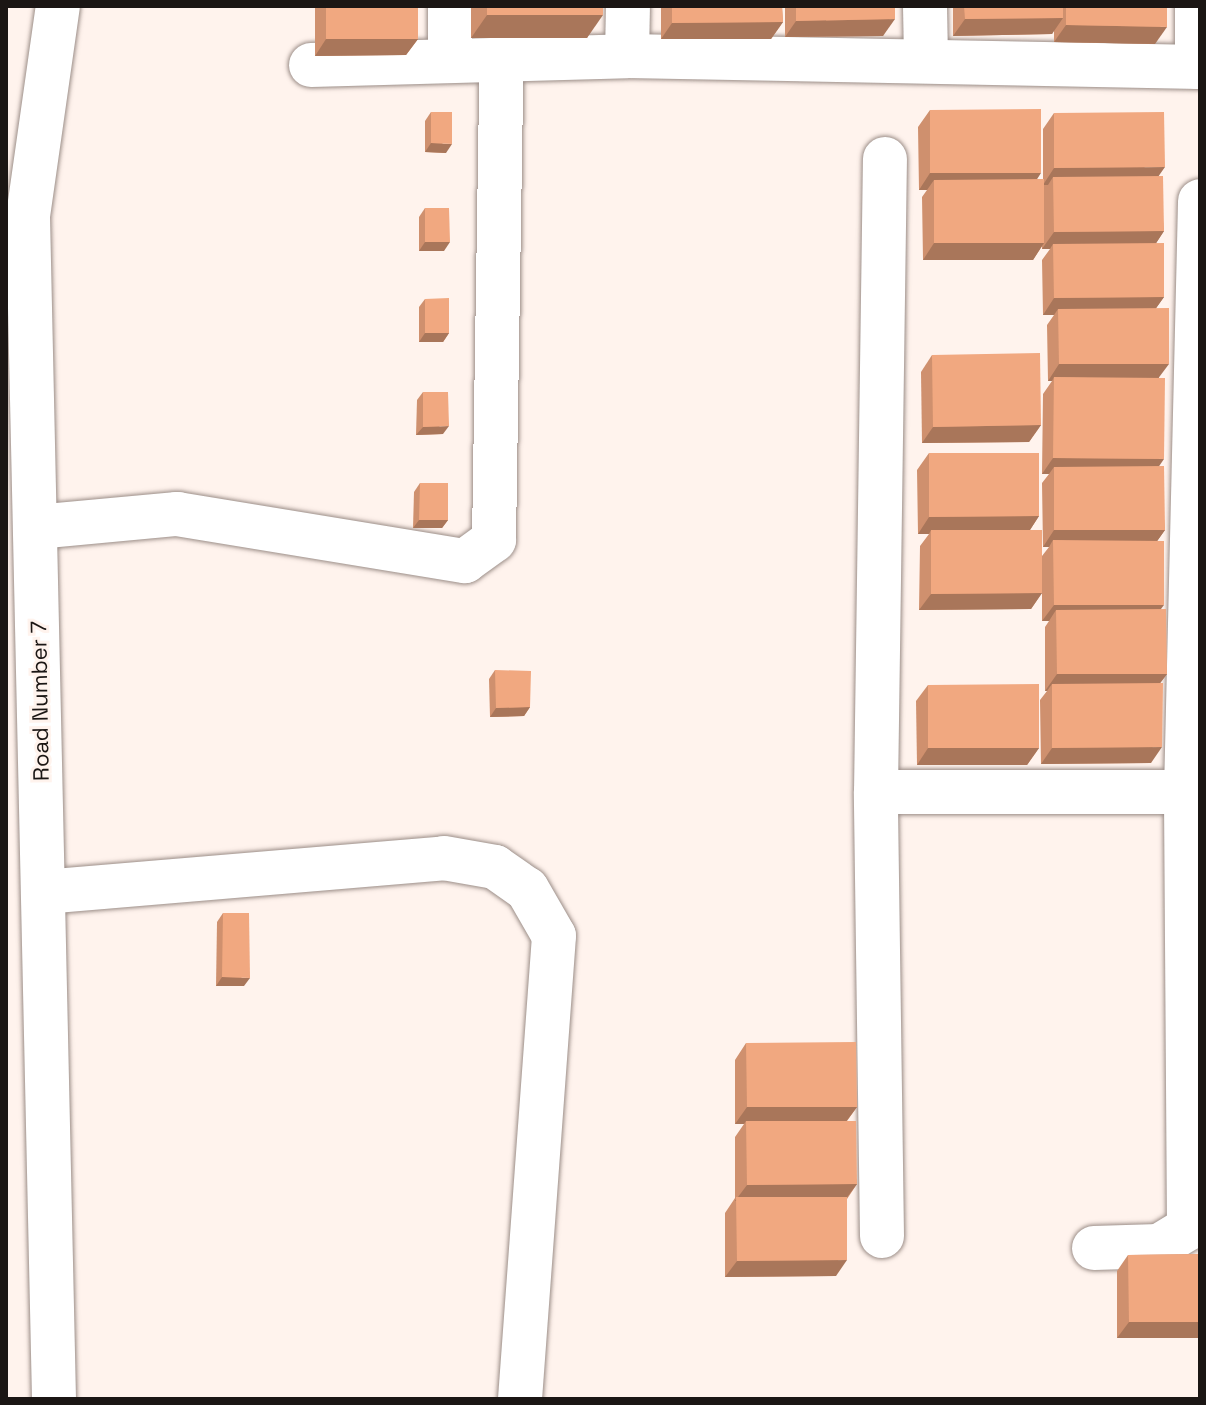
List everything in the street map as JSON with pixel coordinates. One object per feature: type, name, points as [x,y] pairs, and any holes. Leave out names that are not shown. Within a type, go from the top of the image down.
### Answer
[{"type":"street","name":"Road Number 7","points":[[54,1399],[36,527],[17,216],[58,6]]},
{"type":"street","points":[[450,6],[450,59]]},
{"type":"street","points":[[627,56],[628,6]]},
{"type":"street","points":[[925,6],[926,60]]},
{"type":"street","points":[[311,65],[502,57],[627,56],[1198,67],[1197,6]]},
{"type":"street","points":[[36,527],[177,514],[419,558],[465,561],[494,540],[502,57]]},
{"type":"street","points":[[882,1236],[876,792],[885,159]]},
{"type":"street","points":[[1094,1248],[1159,1246],[1189,1228],[1200,201]]},
{"type":"street","points":[[876,792],[1193,792]]},
{"type":"street","points":[[43,892],[444,858],[495,867],[527,889],[554,936],[520,1399]]},
{"type":"building","points":[[326,6],[418,6],[418,39],[326,39]]},
{"type":"building","points":[[487,6],[603,6],[603,15],[487,15]]},
{"type":"building","points":[[672,6],[782,6],[783,22],[672,23]]},
{"type":"building","points":[[796,6],[895,6],[895,19],[796,21]]},
{"type":"building","points":[[964,6],[1063,6],[1063,18],[965,19]]},
{"type":"building","points":[[1066,6],[1167,6],[1167,27],[1066,25]]},
{"type":"building","points":[[1041,109],[1041,173],[930,173],[930,110]]},
{"type":"building","points":[[431,112],[452,112],[452,144],[431,143]]},
{"type":"building","points":[[1164,112],[1165,167],[1054,168],[1054,113]]},
{"type":"building","points":[[1163,176],[1164,231],[1054,232],[1053,177]]},
{"type":"building","points":[[1044,179],[1044,243],[934,243],[934,180]]},
{"type":"building","points":[[425,208],[449,208],[450,242],[425,242]]},
{"type":"building","points":[[1164,243],[1164,297],[1054,298],[1053,244]]},
{"type":"building","points":[[449,298],[449,333],[425,333],[425,299]]},
{"type":"building","points":[[1169,308],[1169,364],[1059,364],[1058,309]]},
{"type":"building","points":[[1040,353],[1041,425],[933,427],[932,355]]},
{"type":"building","points":[[1054,377],[1165,378],[1164,459],[1053,458]]},
{"type":"building","points":[[423,392],[448,392],[449,426],[423,427]]},
{"type":"building","points":[[929,453],[1039,453],[1039,516],[929,517]]},
{"type":"building","points":[[1164,466],[1165,530],[1054,530],[1054,467]]},
{"type":"building","points":[[420,483],[448,483],[448,520],[419,520]]},
{"type":"building","points":[[931,530],[1042,530],[1042,593],[931,594]]},
{"type":"building","points":[[1053,540],[1164,541],[1164,605],[1054,605]]},
{"type":"building","points":[[1166,609],[1167,674],[1057,674],[1056,610]]},
{"type":"building","points":[[495,670],[531,671],[530,707],[496,708]]},
{"type":"building","points":[[1163,683],[1162,747],[1052,748],[1052,684]]},
{"type":"building","points":[[1039,684],[1039,748],[928,748],[928,685]]},
{"type":"building","points":[[223,913],[249,913],[250,978],[222,977]]},
{"type":"building","points":[[856,1042],[857,1107],[747,1107],[746,1043]]},
{"type":"building","points":[[746,1121],[856,1121],[857,1184],[747,1185]]},
{"type":"building","points":[[736,1197],[847,1197],[847,1260],[737,1261]]},
{"type":"building","points":[[1200,1254],[1200,1322],[1129,1322],[1128,1255]]}]
